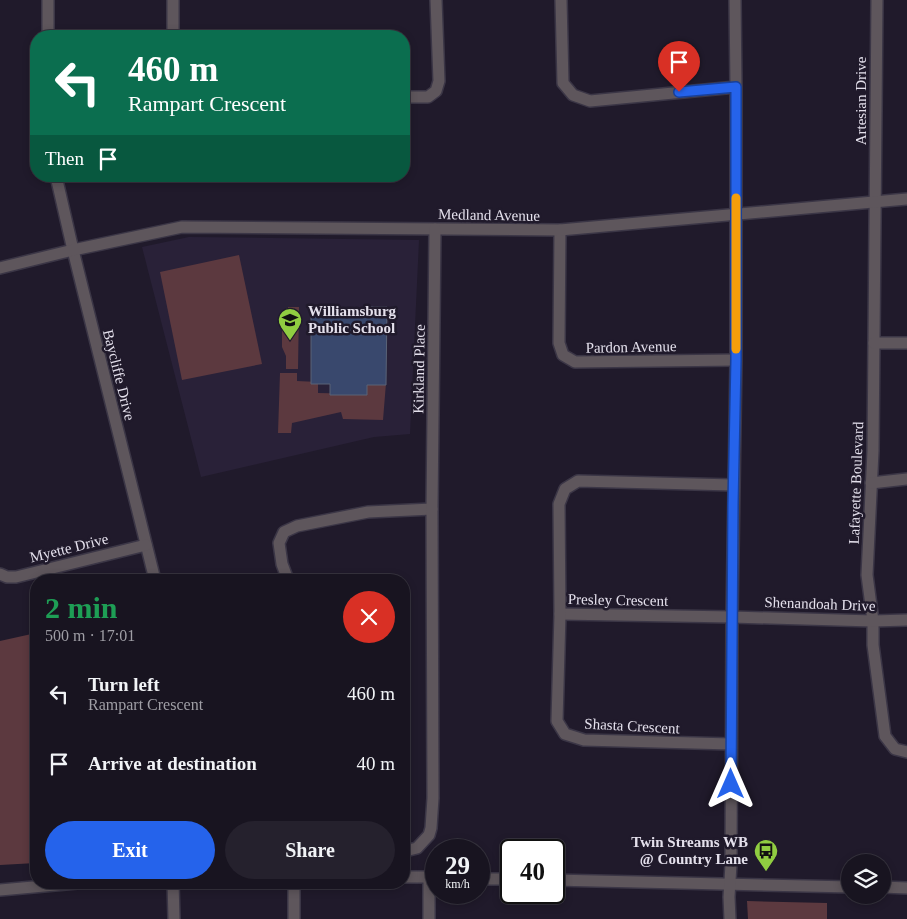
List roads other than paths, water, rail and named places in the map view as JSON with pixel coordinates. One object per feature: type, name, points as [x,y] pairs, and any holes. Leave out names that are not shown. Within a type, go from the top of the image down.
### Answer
[{"type":"street","points":[[48,0],[48,30]]},
{"type":"street","points":[[173,0],[173,30]]},
{"type":"street","points":[[410,97],[428,97],[436,91],[439,82],[436,0]]},
{"type":"street","points":[[560,0],[563,83],[573,95],[590,101],[736,87]]},
{"type":"street","points":[[730,919],[733,485],[736,360],[735,0]]},
{"type":"street","name":"Artesian Drive","points":[[875,202],[877,0]]},
{"type":"street","name":"Baycliffe Drive","points":[[57,182],[72,250],[153,574]]},
{"type":"street","name":"Medland Avenue","points":[[0,268],[72,250],[182,227],[560,230],[907,199]]},
{"type":"street","name":"Lafayette Boulevard","points":[[875,202],[874,344],[867,575],[873,621],[873,645],[885,736],[896,749],[907,752]]},
{"type":"street","name":"Kirkland Place","points":[[410,850],[417,848],[429,836],[433,798],[432,509],[435,229]]},
{"type":"street","name":"Pardon Avenue","points":[[560,230],[559,343],[563,355],[575,362],[736,360]]},
{"type":"street","points":[[874,344],[907,342]]},
{"type":"street","points":[[871,483],[907,479]]},
{"type":"street","name":"Presley Crescent","points":[[732,617],[560,614],[559,504],[565,489],[578,481],[733,485]]},
{"type":"street","points":[[286,574],[282,564],[279,543],[284,532],[297,526],[368,512],[432,509]]},
{"type":"street","name":"Myette Drive","points":[[0,574],[7,577],[16,576],[146,545]]},
{"type":"street","name":"Shasta Crescent","points":[[560,614],[557,721],[565,734],[584,740],[731,744]]},
{"type":"street","name":"Shenandoah Drive","points":[[732,617],[873,621],[907,620]]},
{"type":"street","points":[[410,877],[425,877]]},
{"type":"street","points":[[565,880],[841,887]]},
{"type":"street","points":[[0,890],[30,887]]},
{"type":"street","points":[[891,888],[907,888]]},
{"type":"street","points":[[173,889],[174,919]]},
{"type":"street","points":[[294,889],[294,919]]},
{"type":"street","points":[[429,919],[430,904]]},
{"type":"place","name":"Williamsburg Public School","points":[[290,341]]},
{"type":"place","name":"Twin Streams WB @ Country Lane","points":[[766,872]]}]
